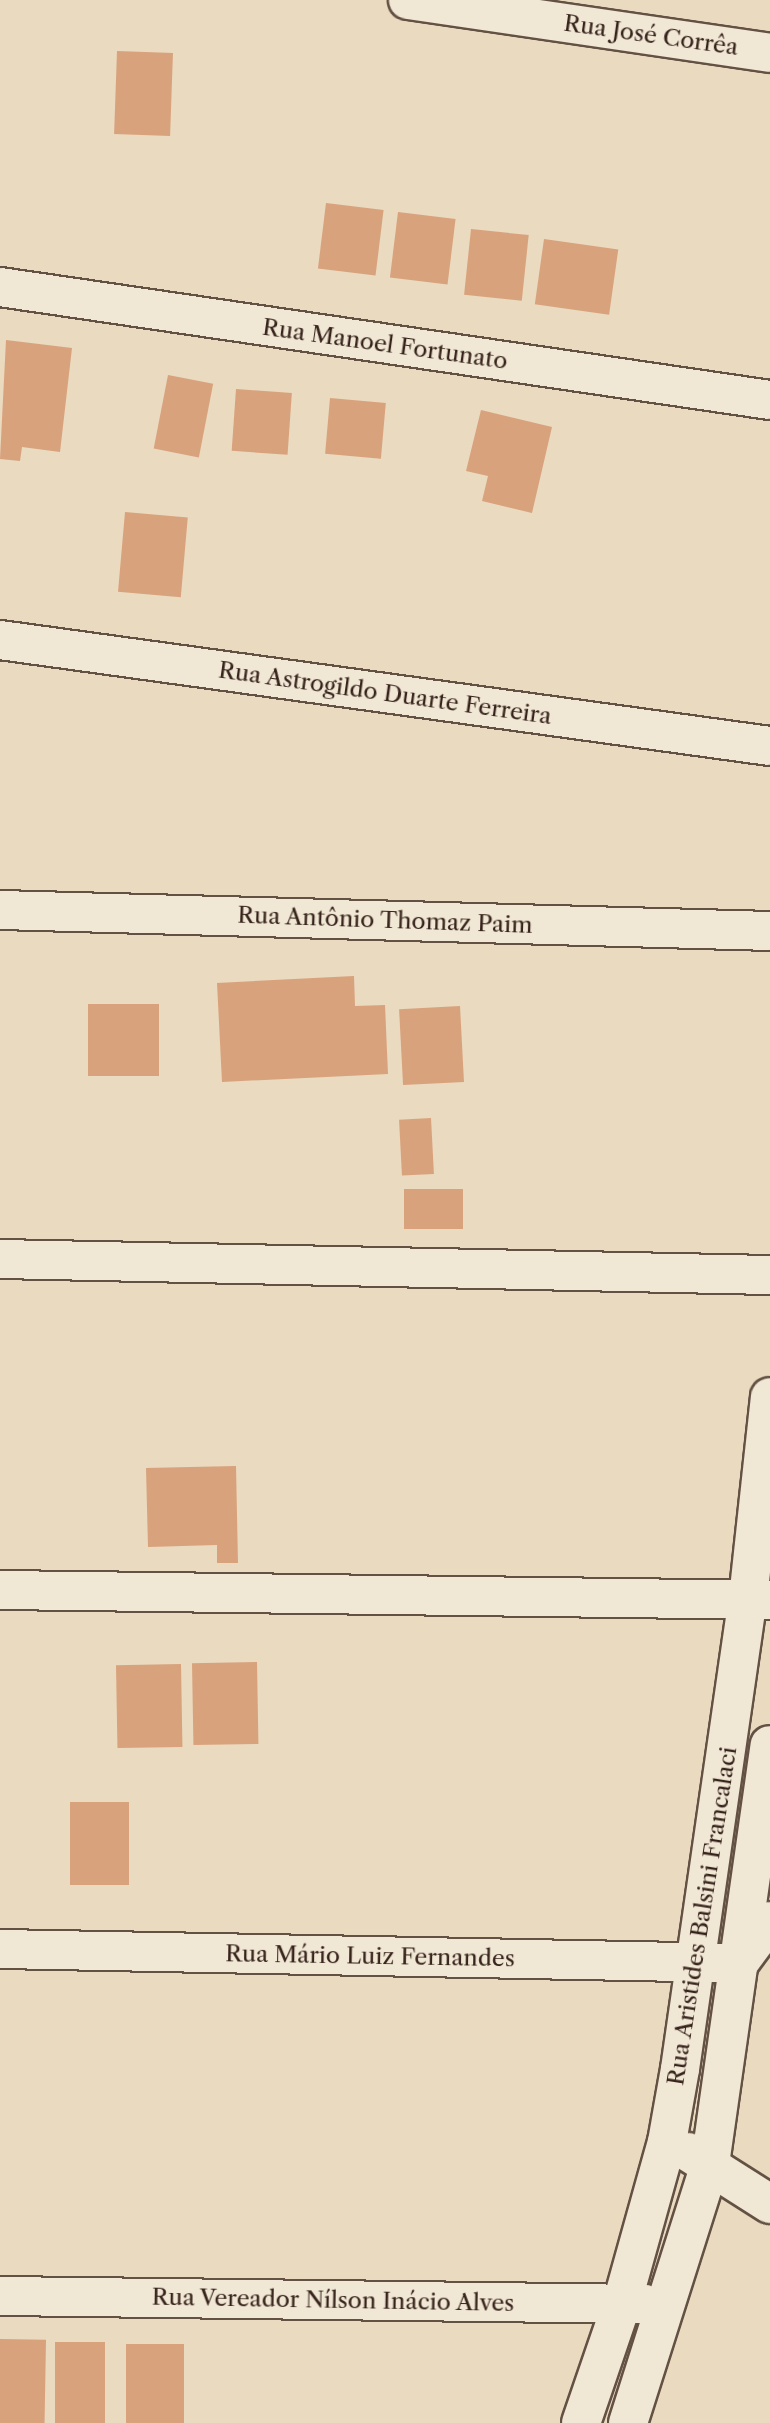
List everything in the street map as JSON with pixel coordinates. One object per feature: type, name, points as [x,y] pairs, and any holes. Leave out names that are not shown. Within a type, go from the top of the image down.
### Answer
[{"type":"street","name":"Rua José Corrêa","points":[[408,0],[770,53]]},
{"type":"street","name":"Rua Manoel Fortunato","points":[[0,287],[770,400]]},
{"type":"street","name":"Rua Astrogildo Duarte Ferreira","points":[[0,640],[770,746]]},
{"type":"street","name":"Rua Antônio Thomaz Paim","points":[[0,910],[770,931]]},
{"type":"street","points":[[0,1259],[770,1275]]},
{"type":"street","name":"Rua Aristides Balsini Francalaci","points":[[580,2423],[622,2303],[667,2142],[759,1600],[770,1397]]},
{"type":"street","points":[[0,1590],[759,1600]]},
{"type":"street","name":"Rua Aristides Balsini Francalaci","points":[[628,2423],[710,2164],[770,1745]]},
{"type":"street","points":[[739,1963],[770,1921]]},
{"type":"street","name":"Rua Mário Luiz Fernandes","points":[[0,1949],[739,1963]]},
{"type":"street","points":[[667,2142],[710,2164],[770,2204]]},
{"type":"street","name":"Rua Vereador Nílson Inácio Alves","points":[[0,2296],[667,2304]]},
{"type":"building","points":[[117,51],[173,53],[170,136],[114,134]]},
{"type":"building","points":[[326,203],[384,210],[376,276],[318,269]]},
{"type":"building","points":[[398,212],[456,219],[448,285],[390,278]]},
{"type":"building","points":[[471,229],[529,235],[522,301],[464,295]]},
{"type":"building","points":[[544,239],[618,249],[609,315],[535,304]]},
{"type":"building","points":[[6,340],[72,348],[60,452],[22,447],[20,461],[0,459]]},
{"type":"building","points":[[168,375],[213,384],[199,457],[154,449]]},
{"type":"building","points":[[236,389],[292,393],[288,455],[232,451]]},
{"type":"building","points":[[330,398],[386,403],[381,459],[325,454]]},
{"type":"building","points":[[481,410],[552,427],[532,513],[482,501],[488,476],[466,471]]},
{"type":"building","points":[[125,512],[188,517],[181,597],[118,592]]},
{"type":"building","points":[[354,976],[355,1006],[385,1005],[388,1074],[222,1082],[217,983]]},
{"type":"building","points":[[88,1004],[159,1004],[159,1076],[88,1076]]},
{"type":"building","points":[[460,1006],[464,1082],[403,1085],[399,1009]]},
{"type":"building","points":[[431,1118],[434,1174],[402,1176],[399,1120]]},
{"type":"building","points":[[404,1189],[463,1189],[463,1229],[404,1229]]},
{"type":"building","points":[[236,1466],[238,1563],[217,1563],[217,1545],[148,1547],[146,1468]]},
{"type":"building","points":[[257,1662],[258,1744],[193,1745],[192,1663]]},
{"type":"building","points":[[181,1664],[182,1747],[117,1748],[116,1665]]},
{"type":"building","points":[[70,1802],[129,1802],[129,1885],[70,1885]]},
{"type":"building","points":[[0,2339],[46,2340],[45,2423],[0,2423]]},
{"type":"building","points":[[55,2342],[105,2342],[105,2423],[55,2423]]},
{"type":"building","points":[[126,2344],[184,2344],[184,2423],[126,2423]]}]
